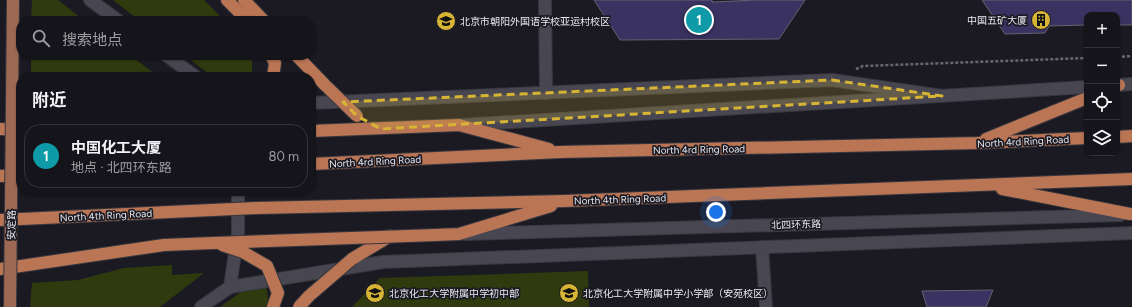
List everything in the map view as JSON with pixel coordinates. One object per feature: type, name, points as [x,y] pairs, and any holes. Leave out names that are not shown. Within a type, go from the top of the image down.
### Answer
[{"type":"highway","points":[[227,0],[243,16]]},
{"type":"highway","points":[[244,0],[259,16]]},
{"type":"highway","points":[[274,60],[275,63],[274,72]]},
{"type":"highway","points":[[301,60],[312,72]]},
{"type":"highway","points":[[316,76],[357,116],[381,129]]},
{"type":"highway","points":[[977,143],[1084,99]]},
{"type":"highway","points":[[316,131],[459,125],[560,152]]},
{"type":"highway","points":[[0,129],[16,130]]},
{"type":"highway","points":[[1120,137],[1132,136]]},
{"type":"highway","name":"North 4rd Ring Road","points":[[316,164],[560,152],[977,143],[1084,138]]},
{"type":"highway","points":[[0,176],[16,175]]},
{"type":"highway","points":[[983,185],[1132,179]]},
{"type":"highway","points":[[983,185],[1131,214]]},
{"type":"highway","name":"North 4th Ring Road","points":[[0,220],[257,208],[565,201],[983,185]]},
{"type":"highway","points":[[0,269],[164,245],[459,234],[565,201]]},
{"type":"highway","points":[[299,307],[309,296],[352,259],[390,236]]},
{"type":"highway","points":[[214,243],[243,252],[267,266],[278,292],[273,307]]},
{"type":"main road","name":"安定路","points":[[10,307],[13,0]]},
{"type":"street","points":[[90,0],[112,16]]},
{"type":"street","points":[[545,0],[546,93]]},
{"type":"street","points":[[173,60],[189,72]]},
{"type":"street","points":[[316,103],[832,80],[942,96]]},
{"type":"street","points":[[1120,85],[1132,84]]},
{"type":"street","points":[[459,125],[1084,87]]},
{"type":"street","points":[[230,287],[238,233],[238,196]]},
{"type":"street","name":"北四环东路","points":[[459,234],[1131,214]]},
{"type":"street","points":[[201,307],[230,287],[383,262],[1132,233]]},
{"type":"street","points":[[762,247],[766,307]]},
{"type":"path","points":[[1120,57],[1132,56]]},
{"type":"path","points":[[832,80],[863,66],[1084,58]]},
{"type":"highlighted area","points":[[832,80],[942,96],[381,129],[357,116],[343,102]]},
{"type":"green space","points":[[32,0],[58,0],[79,16],[31,16]]},
{"type":"green space","points":[[113,0],[204,0],[220,16],[134,16]]},
{"type":"green space","points":[[31,60],[137,60],[152,72],[31,72]]},
{"type":"green space","points":[[191,60],[252,60],[252,72],[206,72]]},
{"type":"green space","points":[[172,265],[172,275],[204,273],[160,307],[30,307],[32,283],[78,280],[124,268]]},
{"type":"green space","points":[[588,271],[589,307],[352,307],[380,278]]},
{"type":"green space","points":[[266,284],[269,307],[220,307],[248,287]]},
{"type":"building","points":[[594,0],[712,0],[712,2],[805,0],[779,39],[620,40]]},
{"type":"building","name":"中国五矿大厦","points":[[982,0],[1132,0],[1132,25],[1120,25],[1120,12],[1084,12],[1084,25],[1049,26],[1045,33],[1005,34]]},
{"type":"building","points":[[993,290],[986,307],[927,307],[922,291]]},
{"type":"place","name":"中国化工大厦","points":[[699,20]]},
{"type":"place","name":"中国五矿大厦","points":[[1041,20]]},
{"type":"place","name":"北京市朝阳外国语学校亚运村校区","points":[[446,21]]},
{"type":"place","name":"北京化工大学附属中学初中部","points":[[375,293]]},
{"type":"place","name":"北京化工大学附属中学小学部（安苑校区）","points":[[569,293]]}]
